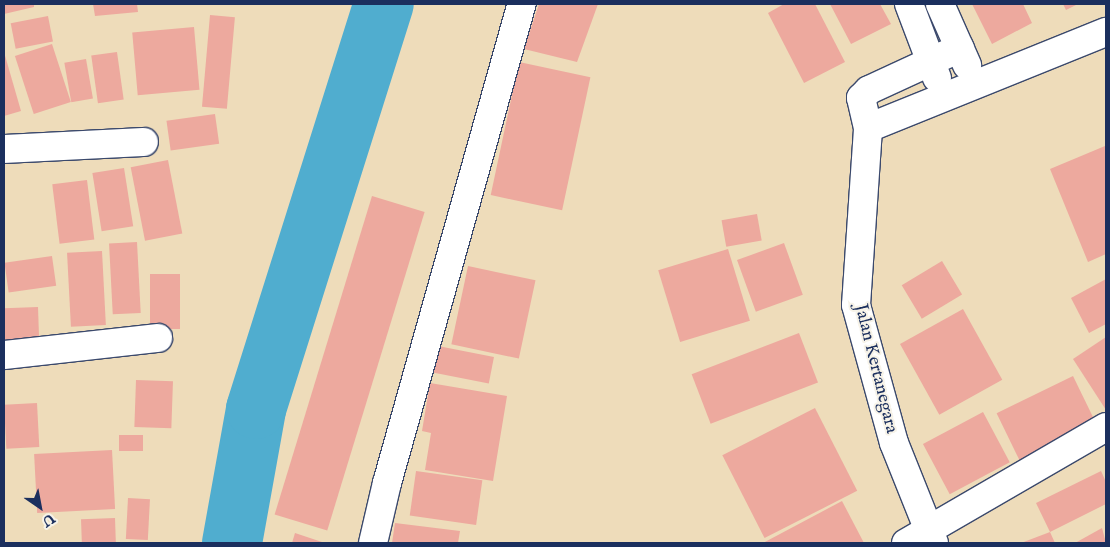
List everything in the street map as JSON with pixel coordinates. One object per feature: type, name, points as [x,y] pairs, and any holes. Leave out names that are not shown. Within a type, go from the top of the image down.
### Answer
[{"type":"street","points":[[373,543],[387,483],[522,4]]},
{"type":"street","points":[[909,4],[944,96]]},
{"type":"street","points":[[940,4],[974,83]]},
{"type":"street","points":[[868,128],[974,83],[1106,32]]},
{"type":"street","points":[[930,61],[960,48]]},
{"type":"street","name":"Jalan Kertanegara","points":[[923,539],[856,305],[868,128],[861,98],[868,90],[930,61]]},
{"type":"street","points":[[4,149],[144,142]]},
{"type":"street","points":[[4,355],[158,338]]},
{"type":"street","points":[[923,539],[1106,427]]},
{"type":"building","points":[[4,4],[34,4],[34,7],[4,14]]},
{"type":"building","points":[[93,4],[137,4],[138,12],[95,16]]},
{"type":"building","points":[[539,4],[598,4],[577,62],[524,49]]},
{"type":"building","points":[[784,4],[815,4],[845,62],[804,83],[768,13]]},
{"type":"building","points":[[830,4],[880,4],[891,24],[851,44]]},
{"type":"building","points":[[972,4],[1023,4],[1032,23],[992,44]]},
{"type":"building","points":[[1063,4],[1078,4],[1066,10]]},
{"type":"building","points":[[210,15],[235,17],[227,109],[202,107]]},
{"type":"building","points":[[48,16],[53,42],[16,49],[11,23]]},
{"type":"building","points":[[194,27],[199,90],[138,95],[132,32]]},
{"type":"building","points":[[52,44],[71,102],[34,114],[15,56]]},
{"type":"building","points":[[4,52],[21,111],[4,116]]},
{"type":"building","points":[[117,52],[124,100],[98,103],[91,56]]},
{"type":"building","points":[[86,59],[93,98],[71,102],[64,63]]},
{"type":"building","points":[[519,62],[590,77],[562,210],[491,195]]},
{"type":"building","points":[[215,114],[219,144],[171,151],[166,121]]},
{"type":"building","points":[[1105,146],[1106,254],[1088,262],[1050,169]]},
{"type":"building","points":[[168,160],[182,234],[145,241],[131,167]]},
{"type":"building","points":[[124,168],[133,226],[102,231],[92,173]]},
{"type":"building","points":[[87,180],[94,240],[60,244],[52,184]]},
{"type":"building","points":[[372,196],[425,212],[327,531],[275,514]]},
{"type":"building","points":[[757,214],[762,241],[726,247],[722,220]]},
{"type":"building","points":[[137,242],[141,313],[113,314],[109,243]]},
{"type":"building","points":[[784,243],[803,295],[756,312],[737,260]]},
{"type":"building","points":[[728,249],[750,321],[680,342],[658,270]]},
{"type":"building","points":[[102,251],[106,325],[71,327],[67,253]]},
{"type":"building","points":[[52,256],[56,286],[9,292],[4,263]]},
{"type":"building","points":[[942,261],[962,294],[922,319],[902,285]]},
{"type":"building","points":[[468,266],[535,280],[519,359],[451,344]]},
{"type":"building","points":[[150,274],[180,274],[180,329],[150,329]]},
{"type":"building","points":[[1106,279],[1106,324],[1089,333],[1071,298]]},
{"type":"building","points":[[38,307],[39,341],[5,342],[4,308]]},
{"type":"building","points":[[963,309],[1002,380],[939,415],[900,344]]},
{"type":"building","points":[[799,333],[818,382],[711,424],[692,374]]},
{"type":"building","points":[[1106,337],[1106,410],[1073,359]]},
{"type":"building","points":[[438,346],[494,357],[489,383],[433,373]]},
{"type":"building","points":[[1073,376],[1099,430],[1023,467],[997,413]]},
{"type":"building","points":[[136,380],[173,381],[171,428],[134,427]]},
{"type":"building","points":[[430,383],[507,396],[493,481],[425,470],[431,433],[422,431]]},
{"type":"building","points":[[37,403],[39,447],[6,449],[4,405]]},
{"type":"building","points":[[815,408],[857,491],[765,538],[722,455]]},
{"type":"building","points":[[983,412],[1010,462],[950,494],[923,444]]},
{"type":"building","points":[[119,435],[143,435],[143,451],[119,451]]},
{"type":"building","points":[[112,450],[115,509],[37,513],[34,454]]},
{"type":"building","points":[[416,471],[482,480],[476,525],[410,516]]},
{"type":"building","points":[[1101,471],[1106,482],[1106,504],[1050,532],[1036,503]]},
{"type":"building","points":[[128,498],[150,499],[148,540],[126,539]]},
{"type":"building","points":[[842,501],[864,543],[763,543]]},
{"type":"building","points":[[115,518],[116,543],[82,543],[81,519]]},
{"type":"building","points":[[395,523],[460,531],[458,543],[392,543]]},
{"type":"building","points":[[1102,528],[1106,543],[1075,543]]},
{"type":"building","points":[[1050,532],[1055,543],[1021,543]]},
{"type":"building","points":[[295,533],[325,543],[292,543]]},
{"type":"waterway","points":[[232,543],[256,409],[384,4]]}]
